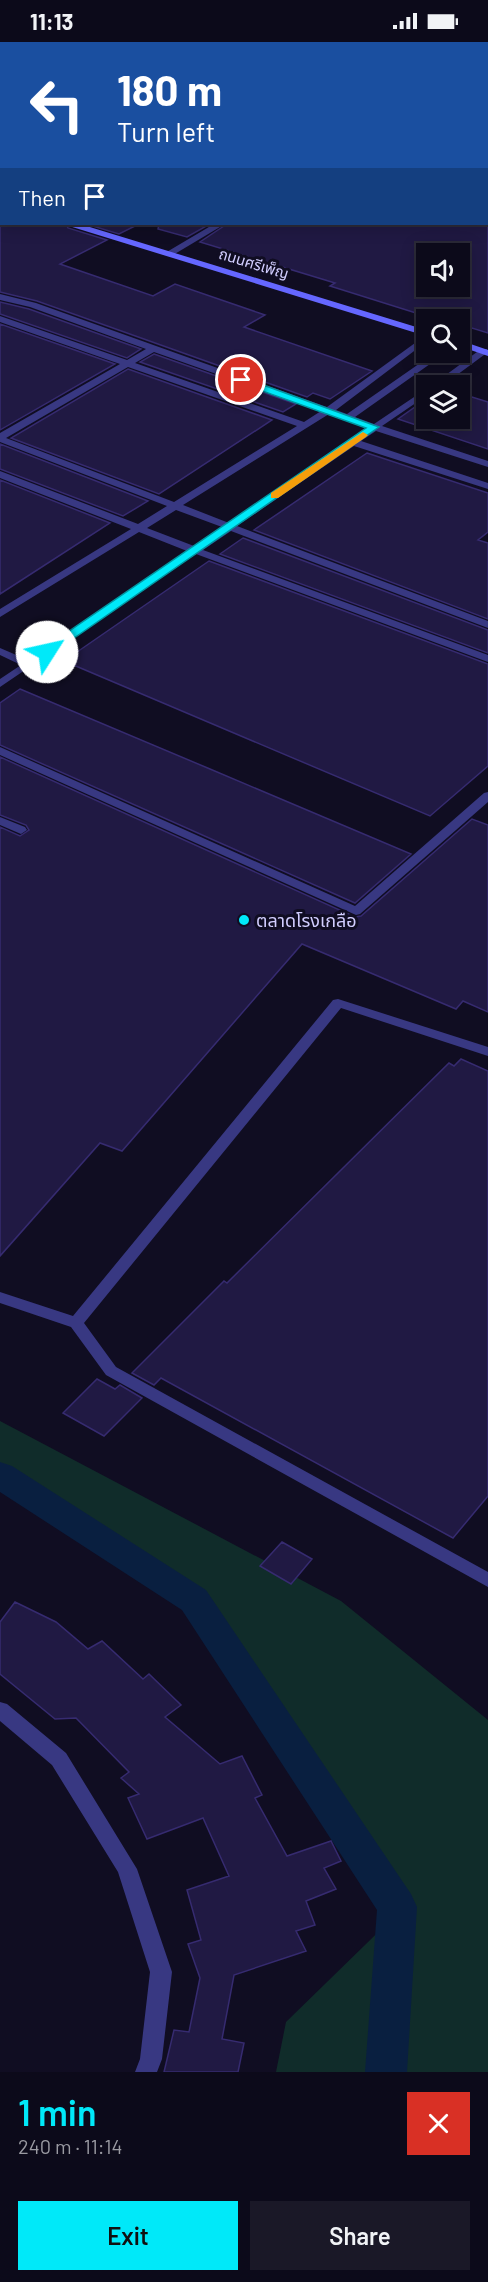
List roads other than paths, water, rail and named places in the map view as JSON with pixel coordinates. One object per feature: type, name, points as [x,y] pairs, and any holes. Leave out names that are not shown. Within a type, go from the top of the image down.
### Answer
[{"type":"main road","name":"ถนนศรีเพ็ญ","points":[[75,225],[416,330]]},
{"type":"main road","points":[[470,347],[486,352]]},
{"type":"street","points":[[170,253],[218,225]]},
{"type":"street","points":[[0,1710],[59,1760],[128,1869],[161,1972],[151,2059],[146,2072]]},
{"type":"lane","points":[[1,297],[33,305],[347,418],[488,464]]},
{"type":"lane","points":[[0,319],[304,425]]},
{"type":"lane","points":[[0,614],[328,411],[416,345]]},
{"type":"lane","points":[[0,438],[154,348]]},
{"type":"lane","points":[[452,375],[486,352]]},
{"type":"lane","points":[[347,418],[427,363]]},
{"type":"lane","points":[[0,684],[416,399]]},
{"type":"lane","points":[[0,438],[488,625]]},
{"type":"lane","points":[[353,442],[488,486]]},
{"type":"lane","points":[[0,474],[194,550],[488,659]]},
{"type":"lane","points":[[0,651],[28,664]]},
{"type":"lane","points":[[0,751],[356,912],[488,796]]},
{"type":"lane","points":[[0,821],[21,830]]},
{"type":"lane","points":[[76,1323],[338,1003],[488,1052]]},
{"type":"lane","points":[[0,1297],[76,1323],[111,1371],[488,1580]]},
{"type":"waterway","points":[[0,1475],[194,1600],[397,1907],[386,2072]]},
{"type":"place","name":"ตลาดโรงเกลือ","points":[[244,920]]}]
